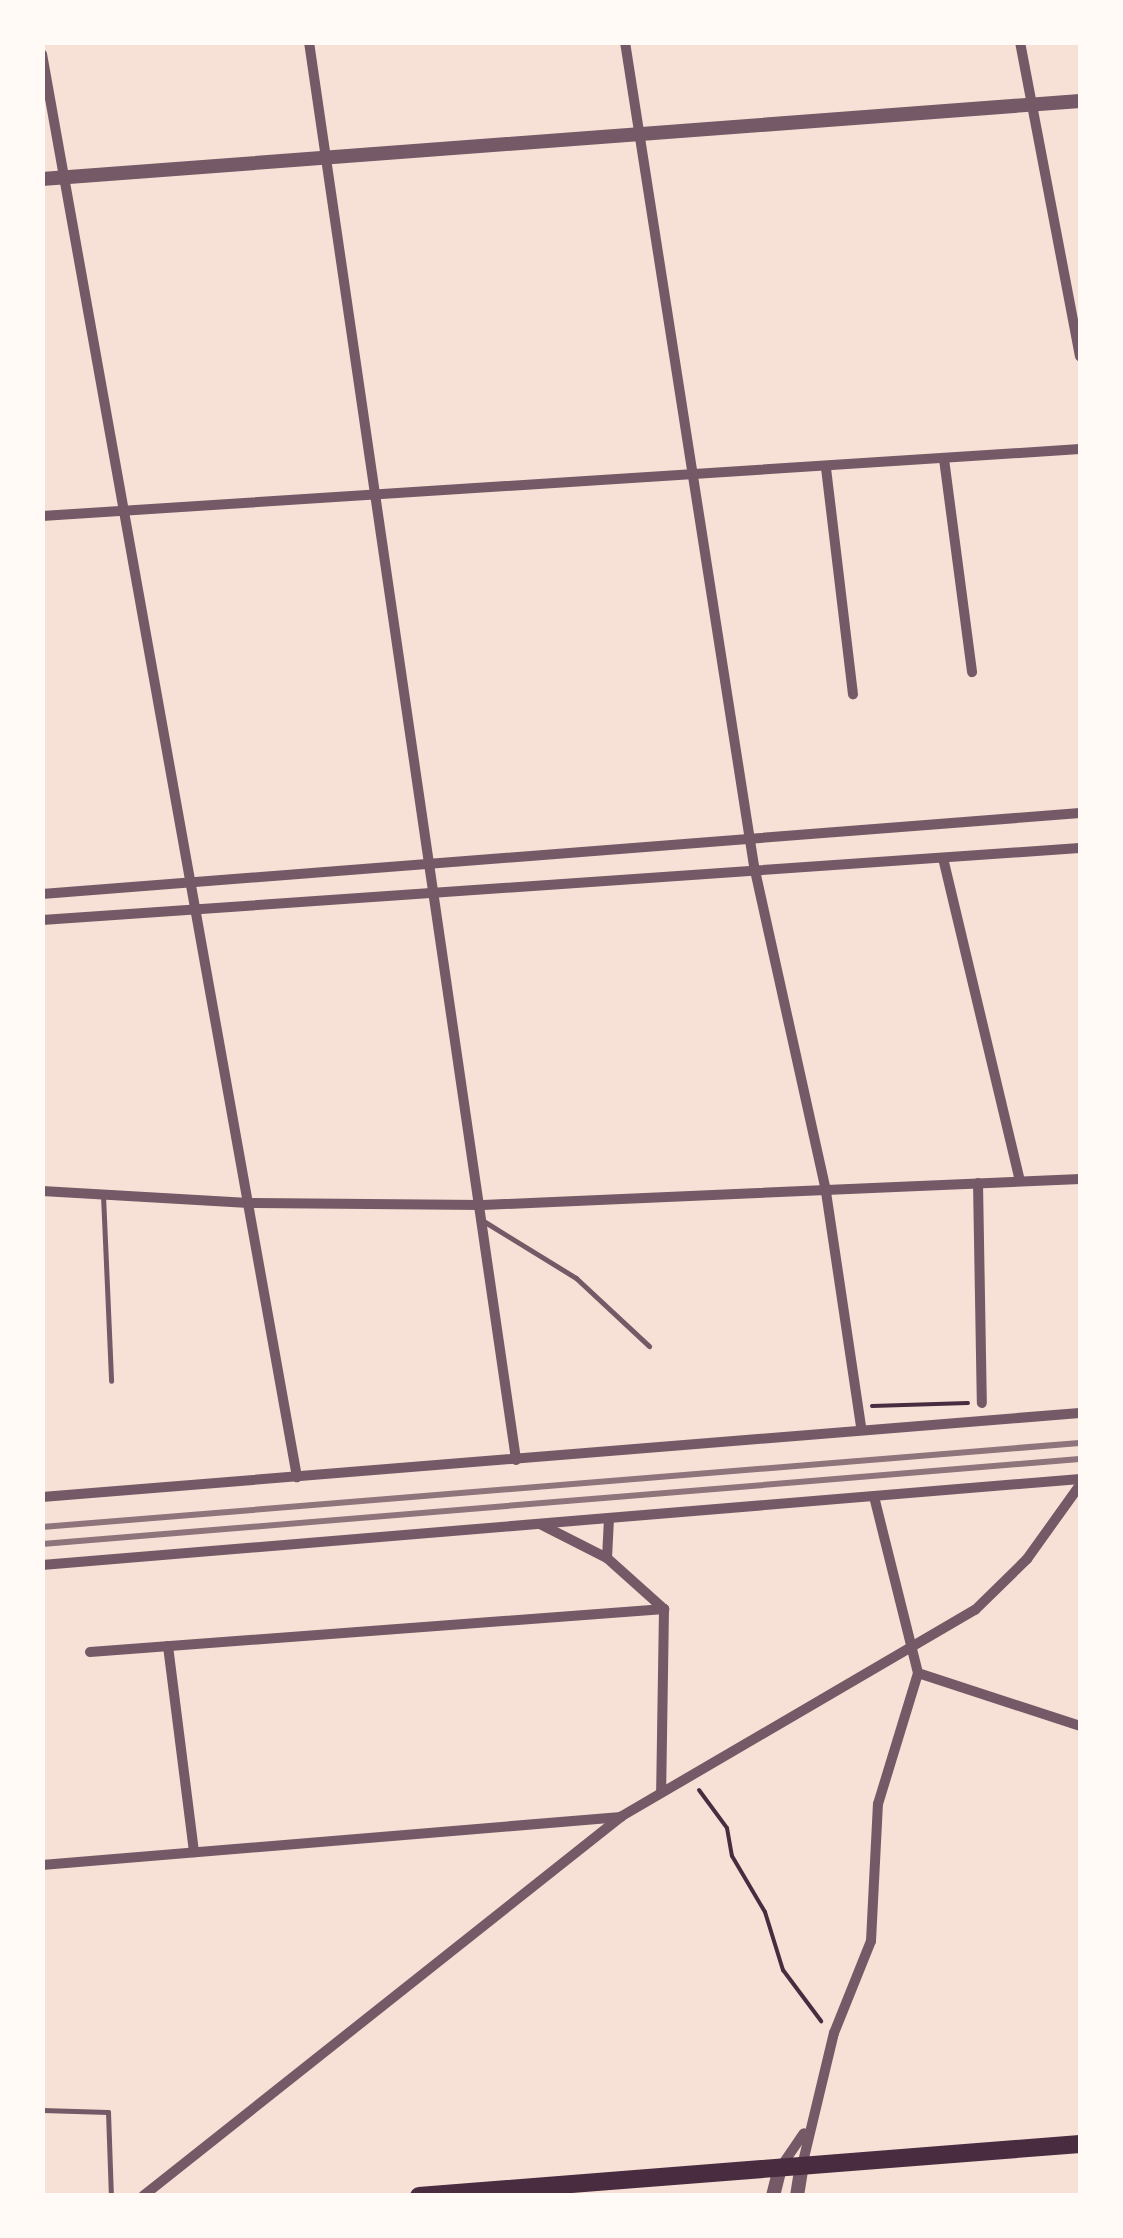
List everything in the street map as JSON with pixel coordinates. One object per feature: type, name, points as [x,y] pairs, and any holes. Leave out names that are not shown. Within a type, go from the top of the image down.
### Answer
[{"type":"main road","points":[[419,2196],[1080,2144]]},
{"type":"street","points":[[308,42],[483,1205],[516,1460]]},
{"type":"street","points":[[625,42],[635,137],[697,478],[754,866],[826,1192],[861,1426]]},
{"type":"street","points":[[1020,42],[1080,356]]},
{"type":"street","points":[[42,54],[68,177],[297,1477]]},
{"type":"street","points":[[42,179],[635,137],[1080,100]]},
{"type":"street","points":[[42,516],[697,478],[1080,449]]},
{"type":"street","points":[[944,459],[972,672]]},
{"type":"street","points":[[826,468],[853,694]]},
{"type":"street","points":[[42,894],[1080,814]]},
{"type":"street","points":[[42,920],[754,866],[1080,848]]},
{"type":"street","points":[[942,858],[1020,1181]]},
{"type":"street","points":[[42,1190],[249,1202],[483,1205],[1080,1179]]},
{"type":"street","points":[[978,1183],[982,1403]]},
{"type":"street","points":[[42,1497],[516,1460],[861,1426],[1080,1412]]},
{"type":"street","points":[[42,1565],[1080,1482]]},
{"type":"street","points":[[143,2196],[622,1816],[688,1774],[912,1652],[1002,1585],[1080,1482]]},
{"type":"street","points":[[797,2196],[807,2128],[834,2033],[871,1942],[878,1804],[918,1672],[874,1496]]},
{"type":"street","points":[[607,1558],[609,1518]]},
{"type":"street","points":[[540,1524],[607,1558],[664,1609],[661,1790]]},
{"type":"street","points":[[90,1652],[664,1609]]},
{"type":"street","points":[[168,1646],[194,1852]]},
{"type":"street","points":[[918,1672],[1080,1726]]},
{"type":"street","points":[[42,1865],[622,1816]]},
{"type":"street","points":[[774,2196],[780,2168],[807,2128]]},
{"type":"lane","points":[[103,1194],[111,1381]]},
{"type":"lane","points":[[485,1222],[576,1278],[649,1346]]},
{"type":"lane","points":[[42,2110],[99,2106],[108,2112],[111,2196]]},
{"type":"path","points":[[688,1774],[726,1828],[732,1856],[765,1912],[783,1970],[808,2009],[834,2033]]},
{"type":"railway","points":[[42,1527],[1080,1443]]},
{"type":"railway","points":[[42,1544],[1080,1459]]}]
